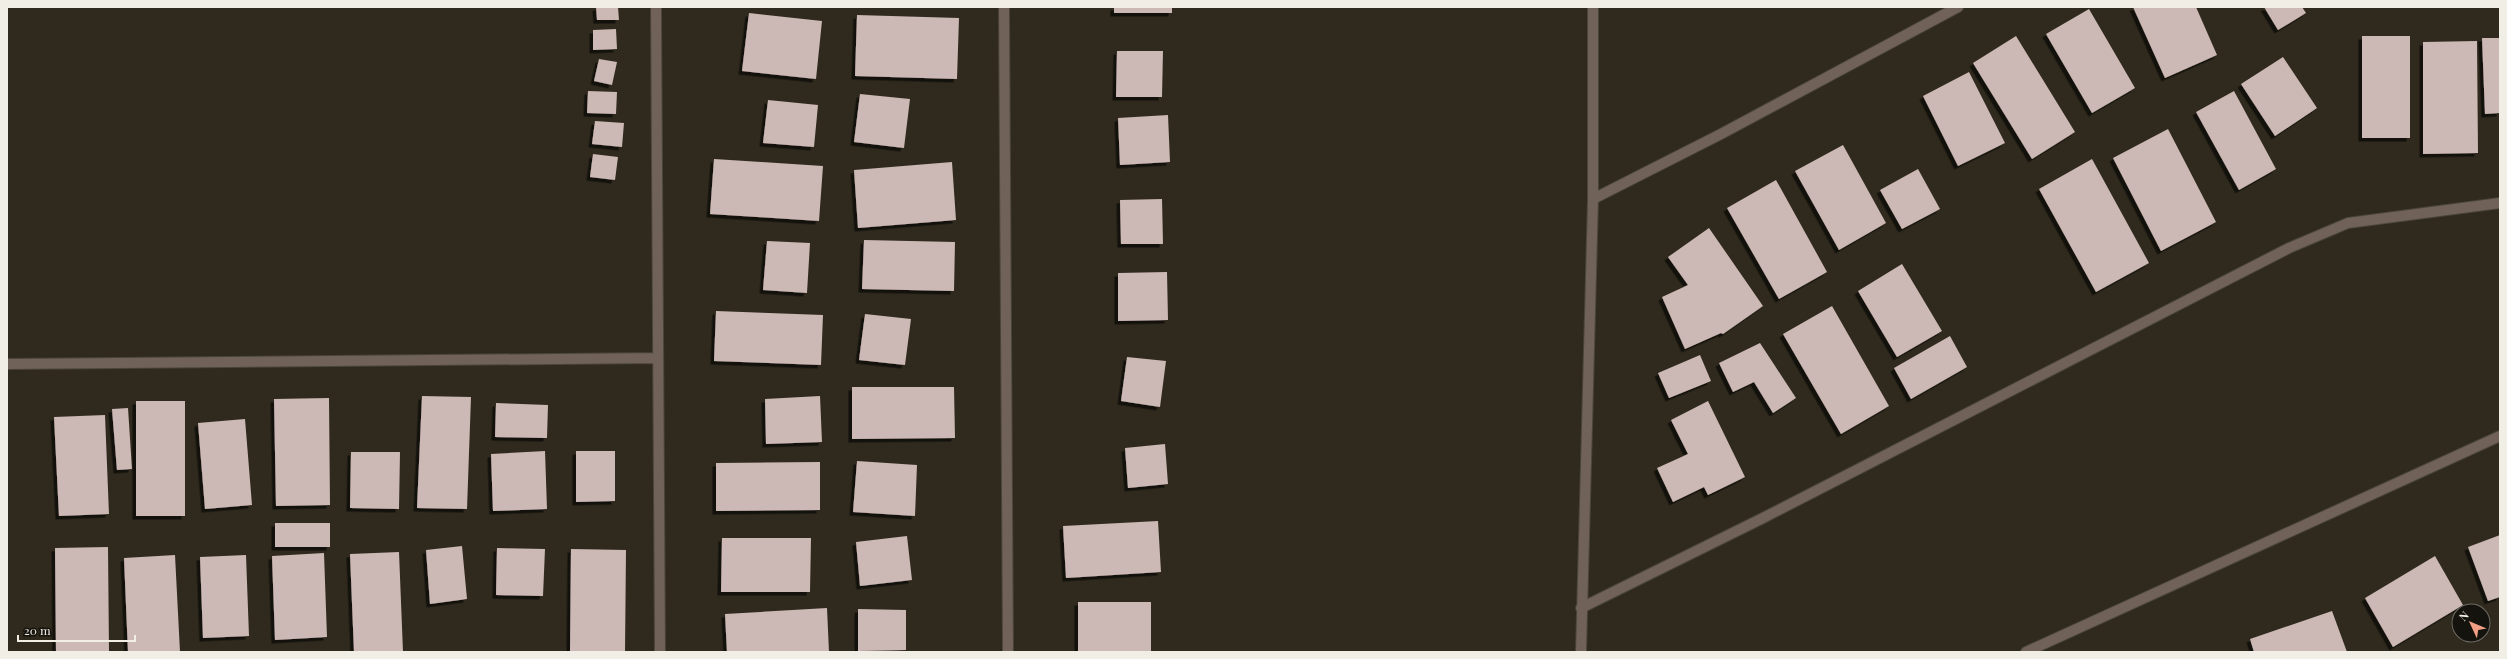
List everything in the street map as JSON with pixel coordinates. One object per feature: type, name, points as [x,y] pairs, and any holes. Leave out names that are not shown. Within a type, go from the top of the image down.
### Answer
[{"type":"street","points":[[656,7],[660,652]]},
{"type":"street","points":[[1004,7],[1008,652]]},
{"type":"street","points":[[1581,652],[1593,199],[1592,7]]},
{"type":"street","points":[[1593,199],[1721,134],[1958,7]]},
{"type":"street","points":[[1581,608],[1762,519],[2289,248],[2348,223],[2500,203]]},
{"type":"street","points":[[7,364],[657,358]]},
{"type":"street","points":[[2026,652],[2500,436]]},
{"type":"building","points":[[596,7],[618,7],[619,20],[597,20]]},
{"type":"building","points":[[1114,7],[1172,7],[1172,13],[1114,13]]},
{"type":"building","points":[[2133,7],[2196,7],[2217,55],[2165,78]]},
{"type":"building","points":[[2264,7],[2302,7],[2306,13],[2278,30]]},
{"type":"building","points":[[2089,9],[2135,88],[2092,113],[2046,34]]},
{"type":"building","points":[[749,13],[822,21],[816,79],[742,71]]},
{"type":"building","points":[[857,15],[959,18],[957,79],[855,76]]},
{"type":"building","points":[[616,29],[617,49],[593,50],[593,30]]},
{"type":"building","points":[[2016,36],[2075,132],[2032,159],[1973,63]]},
{"type":"building","points":[[2362,36],[2410,36],[2410,138],[2362,138]]},
{"type":"building","points":[[2482,38],[2500,38],[2500,113],[2485,114]]},
{"type":"building","points":[[2477,41],[2478,153],[2423,154],[2423,42]]},
{"type":"building","points":[[1117,51],[1163,51],[1162,97],[1116,97]]},
{"type":"building","points":[[2283,57],[2317,108],[2275,136],[2241,84]]},
{"type":"building","points":[[599,59],[617,62],[612,85],[594,81]]},
{"type":"building","points":[[1969,72],[2005,143],[1958,166],[1923,96]]},
{"type":"building","points":[[588,91],[617,92],[616,114],[587,113]]},
{"type":"building","points":[[2234,91],[2276,169],[2239,190],[2196,112]]},
{"type":"building","points":[[860,94],[910,99],[904,148],[854,142]]},
{"type":"building","points":[[768,100],[818,105],[814,147],[763,143]]},
{"type":"building","points":[[1168,115],[1170,162],[1120,165],[1118,118]]},
{"type":"building","points":[[595,121],[624,123],[622,147],[592,144]]},
{"type":"building","points":[[2168,129],[2216,222],[2161,251],[2113,158]]},
{"type":"building","points":[[1843,145],[1886,223],[1839,250],[1795,171]]},
{"type":"building","points":[[593,154],[618,157],[615,180],[590,177]]},
{"type":"building","points":[[714,159],[823,166],[819,221],[710,214]]},
{"type":"building","points":[[2092,159],[2149,263],[2096,292],[2039,189]]},
{"type":"building","points":[[952,162],[956,220],[858,228],[854,170]]},
{"type":"building","points":[[1918,169],[1940,209],[1902,229],[1880,190]]},
{"type":"building","points":[[1776,180],[1827,272],[1779,299],[1727,208]]},
{"type":"building","points":[[1162,199],[1163,244],[1121,244],[1120,200]]},
{"type":"building","points":[[1709,228],[1763,306],[1723,334],[1721,333],[1685,349],[1662,297],[1688,285],[1668,257]]},
{"type":"building","points":[[864,240],[955,242],[954,291],[862,289]]},
{"type":"building","points":[[767,241],[810,243],[807,293],[763,290]]},
{"type":"building","points":[[1902,264],[1942,331],[1897,357],[1858,291]]},
{"type":"building","points":[[1167,272],[1168,320],[1118,321],[1118,273]]},
{"type":"building","points":[[1832,306],[1889,406],[1841,434],[1783,334]]},
{"type":"building","points":[[716,311],[823,315],[821,365],[714,361]]},
{"type":"building","points":[[865,314],[911,319],[905,365],[859,360]]},
{"type":"building","points":[[1950,336],[1967,367],[1911,399],[1894,368]]},
{"type":"building","points":[[1760,343],[1796,398],[1773,413],[1754,382],[1733,392],[1719,363]]},
{"type":"building","points":[[1700,355],[1711,381],[1669,398],[1658,373]]},
{"type":"building","points":[[1127,357],[1166,361],[1160,407],[1121,401]]},
{"type":"building","points":[[852,387],[954,387],[955,438],[852,439]]},
{"type":"building","points":[[422,396],[471,397],[467,509],[417,508]]},
{"type":"building","points":[[820,396],[822,442],[766,444],[765,399]]},
{"type":"building","points":[[329,398],[330,505],[276,506],[274,399]]},
{"type":"building","points":[[136,401],[185,401],[185,516],[136,516]]},
{"type":"building","points":[[1708,401],[1745,477],[1708,495],[1704,487],[1673,502],[1657,468],[1688,454],[1671,420]]},
{"type":"building","points":[[496,403],[548,405],[547,438],[495,437]]},
{"type":"building","points":[[128,408],[132,469],[117,470],[112,409]]},
{"type":"building","points":[[105,415],[109,514],[59,516],[54,417]]},
{"type":"building","points":[[245,419],[252,505],[205,509],[198,423]]},
{"type":"building","points":[[1165,444],[1168,484],[1128,488],[1125,448]]},
{"type":"building","points":[[545,451],[547,509],[493,511],[491,454]]},
{"type":"building","points":[[576,451],[615,451],[615,501],[576,502]]},
{"type":"building","points":[[351,452],[400,452],[399,509],[350,508]]},
{"type":"building","points":[[857,461],[917,465],[915,516],[853,512]]},
{"type":"building","points":[[820,462],[820,510],[716,511],[716,463]]},
{"type":"building","points":[[1158,521],[1161,572],[1066,578],[1063,526]]},
{"type":"building","points":[[275,523],[330,523],[330,547],[275,547]]},
{"type":"building","points":[[2500,535],[2500,597],[2488,601],[2468,547]]},
{"type":"building","points":[[907,536],[912,580],[860,586],[856,542]]},
{"type":"building","points":[[722,538],[811,538],[810,592],[721,592]]},
{"type":"building","points":[[462,546],[467,599],[430,604],[426,550]]},
{"type":"building","points":[[108,547],[109,652],[56,652],[55,548]]},
{"type":"building","points":[[497,548],[545,549],[543,596],[496,595]]},
{"type":"building","points":[[571,549],[626,550],[625,652],[570,652]]},
{"type":"building","points":[[399,552],[403,652],[354,652],[350,554]]},
{"type":"building","points":[[324,553],[327,637],[275,640],[272,556]]},
{"type":"building","points":[[175,555],[180,652],[128,652],[124,558]]},
{"type":"building","points":[[246,555],[249,636],[203,638],[200,557]]},
{"type":"building","points":[[2435,556],[2462,603],[2451,603],[2451,612],[2393,647],[2365,598]]},
{"type":"building","points":[[1078,602],[1151,602],[1151,652],[1078,652]]},
{"type":"building","points":[[827,608],[829,652],[727,652],[725,614]]},
{"type":"building","points":[[858,609],[906,610],[906,650],[858,651]]},
{"type":"building","points":[[2332,611],[2347,652],[2254,652],[2250,639]]}]
